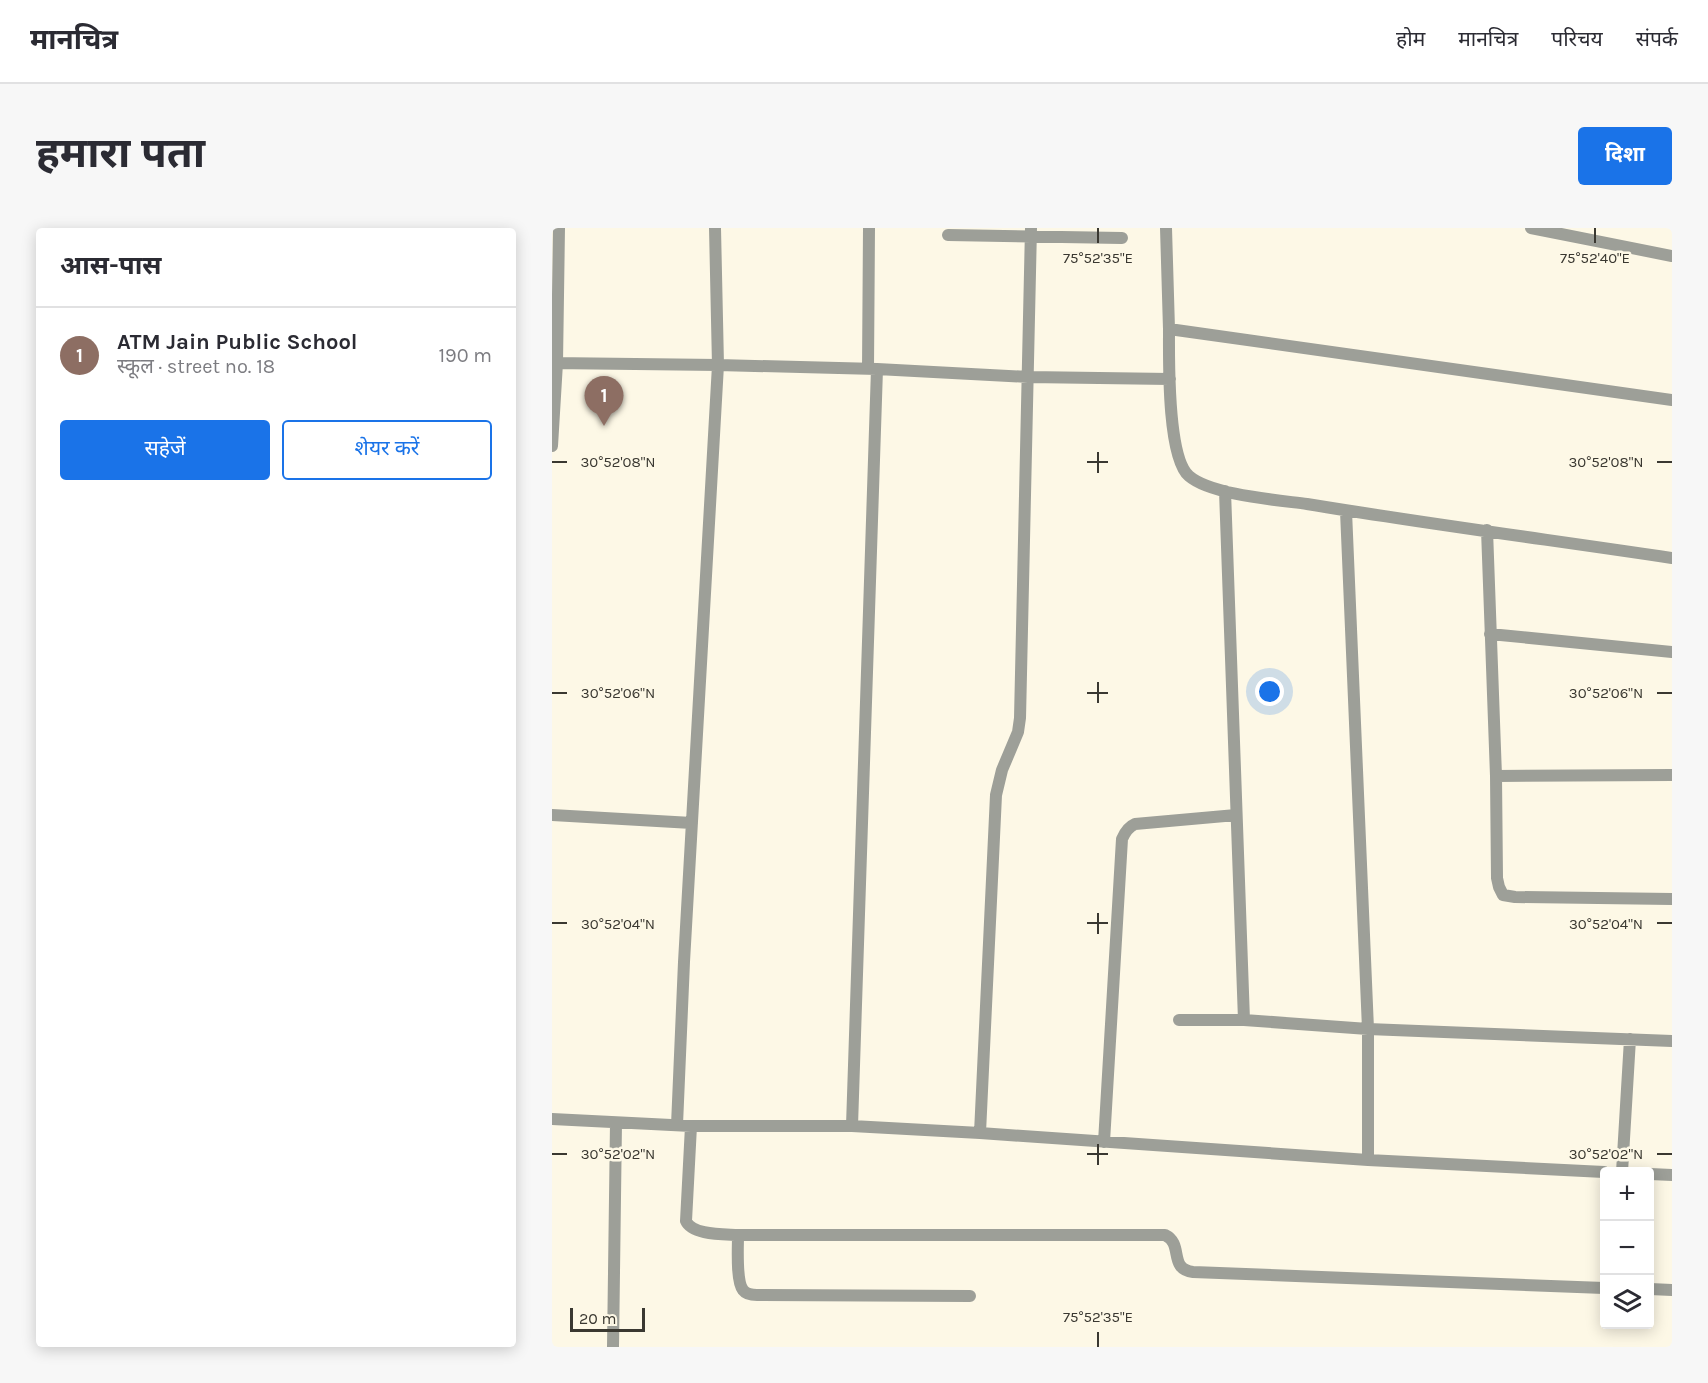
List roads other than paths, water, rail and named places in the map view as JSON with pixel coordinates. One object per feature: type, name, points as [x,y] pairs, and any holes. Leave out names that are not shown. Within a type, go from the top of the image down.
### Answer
[{"type":"street","points":[[552,446],[559,228]]},
{"type":"street","points":[[677,1125],[718,364],[715,228]]},
{"type":"street","points":[[852,1126],[873,369],[869,228]]},
{"type":"street","points":[[1166,228],[1170,380],[1176,450],[1189,476],[1211,488],[1225,491],[1346,511],[1672,558]]},
{"type":"street","points":[[1531,228],[1672,256]]},
{"type":"street","points":[[948,235],[1031,232],[1122,238]]},
{"type":"street","points":[[980,1133],[996,795],[1002,770],[1018,732],[1020,718],[1031,232]]},
{"type":"street","points":[[1169,329],[1672,400]]},
{"type":"street","points":[[555,363],[718,364],[1028,377],[1170,380]]},
{"type":"street","points":[[1225,491],[1244,1020]]},
{"type":"street","points":[[1346,511],[1368,1029],[1368,1160]]},
{"type":"street","points":[[1487,530],[1498,887],[1503,895],[1515,897],[1672,899]]},
{"type":"street","points":[[1490,634],[1672,652]]},
{"type":"street","points":[[1496,776],[1672,775]]},
{"type":"street","points":[[552,815],[692,823]]},
{"type":"street","points":[[1104,1142],[1122,839],[1135,824],[1236,815]]},
{"type":"street","points":[[1179,1020],[1244,1020],[1368,1029],[1672,1041]]},
{"type":"street","points":[[1622,1167],[1630,1039]]},
{"type":"street","points":[[552,1119],[691,1126],[852,1126],[1368,1160],[1600,1172]]},
{"type":"street","points":[[613,1347],[616,1123]]},
{"type":"street","points":[[691,1126],[686,1221],[689,1227],[696,1231],[738,1235],[1165,1235],[1172,1238],[1174,1242],[1178,1264],[1186,1271],[1193,1272],[1600,1288]]},
{"type":"street","points":[[1654,1174],[1672,1175]]},
{"type":"street","points":[[738,1235],[739,1281],[742,1290],[747,1294],[970,1296]]},
{"type":"street","points":[[1654,1289],[1672,1290]]},
{"type":"place","name":"ATM Jain Public School","points":[[604,426]]}]
